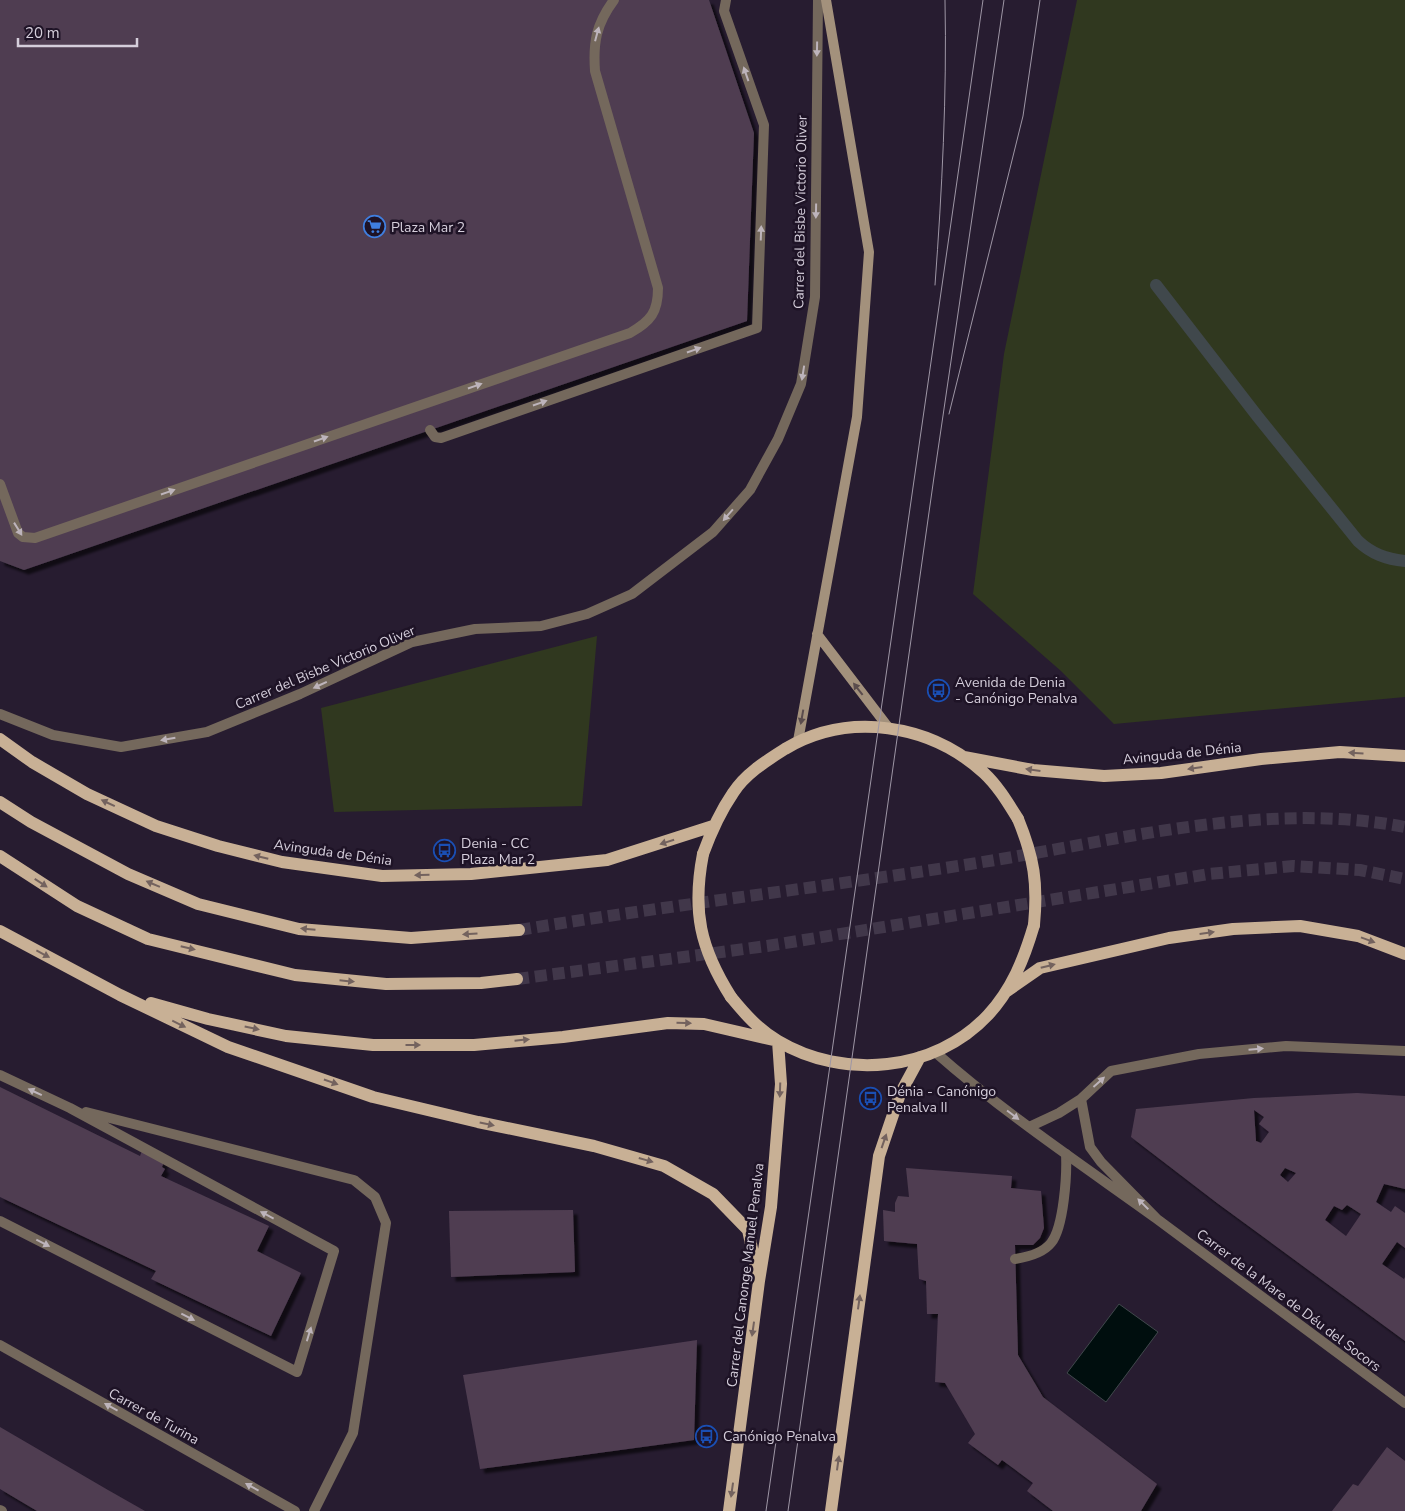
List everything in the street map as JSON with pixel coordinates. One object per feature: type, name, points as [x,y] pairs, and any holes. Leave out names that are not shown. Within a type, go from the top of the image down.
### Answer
[{"type":"main road","points":[[857,726],[888,728],[914,733],[940,743],[964,757],[985,774],[1003,795],[1018,819],[1028,844],[1034,871],[1036,898],[1034,925],[1024,959],[1007,991],[987,1016],[963,1036],[935,1052],[920,1057],[891,1064],[852,1065],[805,1054],[778,1041],[745,1014],[731,997],[707,953],[700,929],[698,879],[703,854],[713,826],[734,791],[763,762],[798,741],[827,731],[857,726]]},
{"type":"main road","name":"Avinguda de Dénia","points":[[0,739],[32,762],[87,794],[156,826],[218,846],[282,862],[382,876],[471,874],[607,860],[713,826]]},
{"type":"main road","name":"Avinguda de Dénia","points":[[964,757],[1033,770],[1104,776],[1161,773],[1261,759],[1340,752],[1405,756]]},
{"type":"main road","points":[[0,802],[31,822],[128,874],[198,904],[299,929],[411,938],[519,930]]},
{"type":"main road","points":[[0,856],[77,906],[148,939],[295,976],[386,984],[481,983],[517,979]]},
{"type":"main road","points":[[1007,991],[1040,968],[1169,938],[1233,929],[1300,926],[1358,936],[1405,954]]},
{"type":"main road","points":[[0,931],[120,995],[228,1047],[373,1097],[478,1122],[594,1146],[664,1166],[713,1194],[748,1230],[760,1280]]},
{"type":"main road","points":[[120,995],[208,1019],[286,1036],[373,1045],[474,1045],[668,1023],[704,1024],[778,1041]]},
{"type":"main road","name":"Carrer del Canonge Manuel Penalva","points":[[729,1511],[771,1207],[781,1084],[778,1041]]},
{"type":"main road","points":[[831,1511],[879,1156],[900,1094],[920,1057]]},
{"type":"street","points":[[0,484],[18,533],[23,537],[35,538],[630,333],[642,326],[652,315],[658,302],[658,288],[595,71],[593,50],[597,30],[605,12],[614,0]]},
{"type":"street","points":[[430,430],[435,437],[441,438],[757,328],[764,125],[724,11],[726,0]]},
{"type":"street","name":"Carrer del Bisbe Victorio Oliver","points":[[0,714],[53,735],[121,747],[207,732],[300,694],[412,642],[475,629],[541,626],[588,614],[632,594],[713,532],[750,490],[778,438],[801,384],[815,297],[818,0]]},
{"type":"street","points":[[798,741],[857,418],[869,252],[826,0]]},
{"type":"street","points":[[817,634],[888,728]]},
{"type":"street","points":[[1029,1127],[1059,1113],[1080,1099],[1111,1071],[1199,1054],[1286,1046],[1405,1051]]},
{"type":"street","name":"Carrer de la Mare de Déu del Socors","points":[[935,1052],[972,1084],[1029,1127],[1157,1218],[1405,1402]]},
{"type":"street","points":[[0,1075],[70,1108],[334,1251],[296,1372],[0,1221]]},
{"type":"street","name":"Carrer de la Mare de Déu del Socors","points":[[1080,1099],[1090,1147],[1101,1162],[1157,1218]]},
{"type":"street","points":[[70,1108],[354,1180],[375,1197],[386,1223],[353,1434],[314,1511]]},
{"type":"street","points":[[1016,1259],[1025,1258],[1041,1251],[1052,1242],[1060,1220],[1067,1176],[1066,1154]]},
{"type":"street","name":"Carrer de Turina","points":[[0,1345],[295,1511]]},
{"type":"green space","points":[[1077,0],[1405,0],[1405,697],[1114,724],[1061,671],[973,594],[1004,354]]},
{"type":"green space","points":[[597,636],[582,806],[334,812],[321,708]]},
{"type":"shaded area","points":[[1119,1304],[1158,1332],[1106,1402],[1067,1373]]},
{"type":"building","name":"Plaza Mar 2","points":[[0,0],[709,0],[754,133],[747,321],[24,570],[0,561]]},
{"type":"building","points":[[0,1087],[140,1156],[142,1151],[164,1162],[162,1167],[165,1169],[161,1176],[269,1226],[257,1251],[301,1273],[271,1336],[151,1279],[156,1271],[0,1197]]},
{"type":"building","points":[[1357,1093],[1405,1096],[1405,1189],[1384,1184],[1376,1202],[1391,1212],[1395,1206],[1405,1213],[1405,1248],[1397,1242],[1382,1264],[1404,1279],[1405,1277],[1405,1341],[1217,1203],[1131,1137],[1136,1109],[1254,1098]],"holes":[[[1254,1110],[1264,1117],[1259,1124],[1269,1132],[1261,1143],[1256,1141]],[[1285,1168],[1296,1173],[1288,1182],[1280,1175]],[[1347,1205],[1361,1214],[1346,1236],[1325,1220],[1334,1206],[1342,1210]]]},
{"type":"building","points":[[906,1168],[1012,1176],[1011,1188],[1041,1191],[1044,1228],[1040,1238],[1033,1245],[1015,1245],[1018,1355],[1043,1397],[1157,1484],[1141,1511],[1053,1511],[1027,1491],[1033,1483],[1002,1460],[998,1465],[968,1443],[975,1434],[945,1383],[935,1382],[938,1314],[927,1314],[926,1281],[919,1279],[917,1244],[884,1241],[883,1210],[895,1212],[895,1203],[898,1196],[909,1197]]},
{"type":"building","points":[[573,1210],[575,1272],[451,1277],[449,1211]]},
{"type":"building","points":[[697,1340],[694,1440],[480,1469],[463,1375]]},
{"type":"building","points":[[0,1427],[145,1511],[37,1511],[0,1489]]},
{"type":"building","points":[[1387,1447],[1405,1461],[1405,1511],[1332,1511],[1353,1484],[1358,1486]]},
{"type":"waterway","points":[[1156,285],[1258,417],[1358,541],[1380,555],[1405,561]]},
{"type":"tunnel","points":[[519,930],[977,863],[1191,827],[1299,818],[1352,820],[1405,827]]},
{"type":"tunnel","points":[[517,979],[767,946],[1209,874],[1293,866],[1360,870],[1405,879]]},
{"type":"tram line","points":[[935,285],[943,142],[945,0]]},
{"type":"tram line","points":[[766,1511],[983,0]]},
{"type":"tram line","points":[[788,1511],[934,477],[1004,0]]},
{"type":"tram line","points":[[949,414],[1023,116],[1040,0]]},
{"type":"place","name":"Plaza Mar 2","points":[[375,227]]},
{"type":"place","name":"Avenida de Denia - Canónigo Penalva","points":[[939,690]]},
{"type":"place","name":"Denia - CC Plaza Mar 2","points":[[445,851]]},
{"type":"place","name":"Dénia - Canónigo Penalva II","points":[[871,1099]]},
{"type":"place","name":"Canónigo Penalva","points":[[707,1436]]}]
